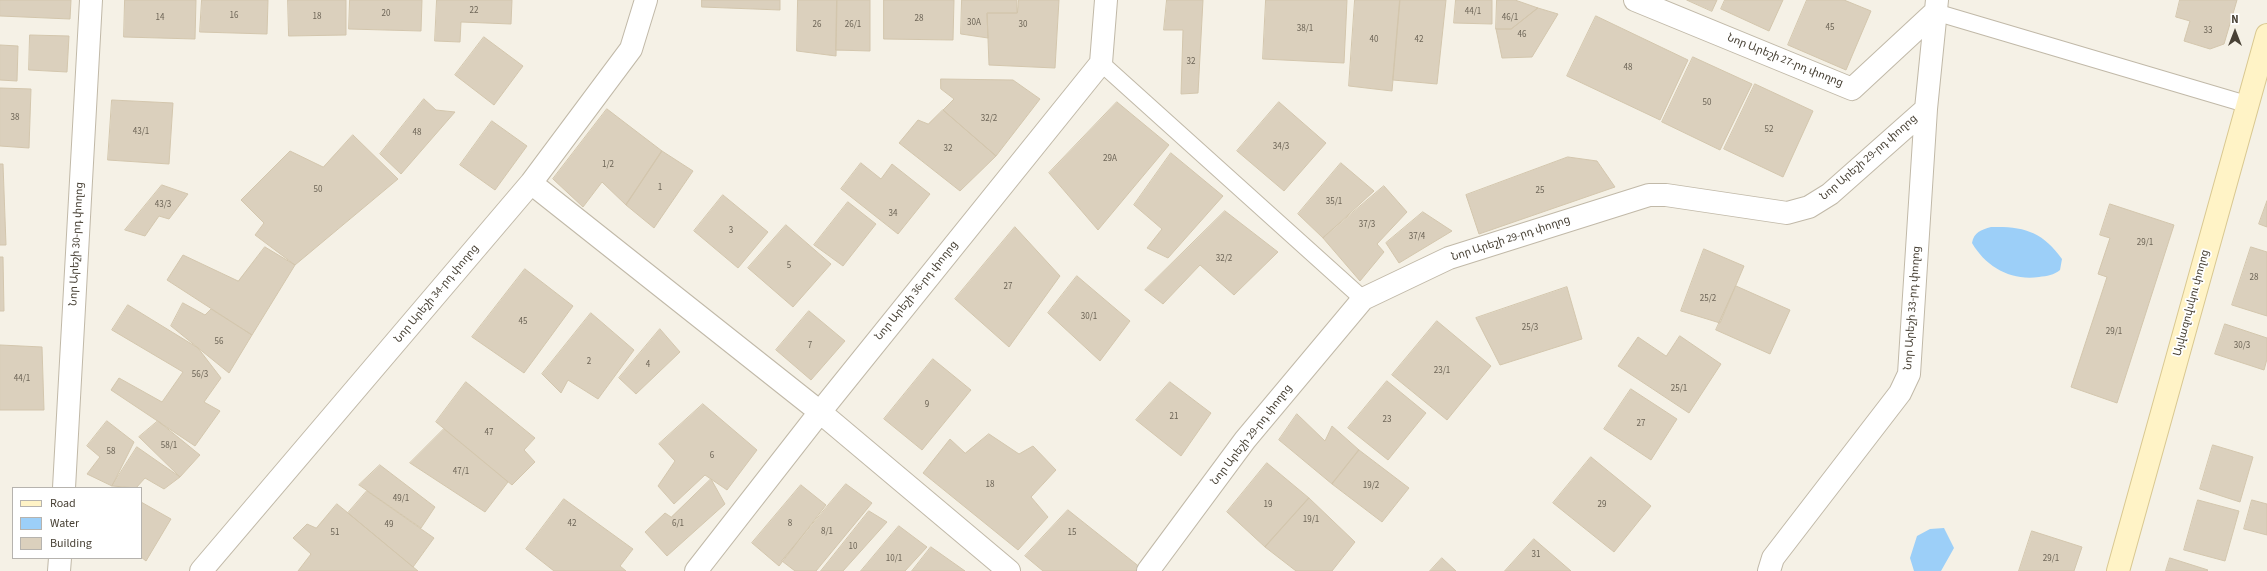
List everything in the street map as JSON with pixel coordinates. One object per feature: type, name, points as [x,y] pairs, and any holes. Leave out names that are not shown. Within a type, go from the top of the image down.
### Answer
[{"type":"main road","name":"Այվազովսկու փողոց","points":[[2118,571],[2246,104],[2267,35]]},
{"type":"street","name":"Նոր Արեշի 30-րդ փողոց","points":[[64,487],[91,0]]},
{"type":"street","name":"Նոր Արեշի 34-րդ փողոց","points":[[201,571],[531,183],[631,49],[646,0]]},
{"type":"street","points":[[1101,63],[1106,0]]},
{"type":"street","name":"Նոր Արեշի 27-րդ փողոց","points":[[1635,0],[1852,89],[1936,6]]},
{"type":"street","name":"Նոր Արեշի 33-րդ փողոց","points":[[1768,571],[1773,558],[1900,393],[1909,374],[1926,109],[1936,6]]},
{"type":"street","name":"Նոր Արեշի 36-րդ փողոց","points":[[696,571],[820,412],[1101,63]]},
{"type":"street","name":"Նոր Արեշի 29-րդ փողոց","points":[[1148,571],[1245,440],[1363,299],[1449,258],[1649,195],[1666,195],[1787,213],[1809,207],[1830,194],[1926,109]]},
{"type":"street","points":[[531,183],[820,412],[1009,571]]},
{"type":"street","points":[[59,571],[60,559]]},
{"type":"lane","points":[[1936,6],[2246,104]]},
{"type":"lane","points":[[1101,63],[1363,299]]},
{"type":"water","points":[[1991,227],[2013,228],[2032,232],[2048,242],[2062,259],[2060,270],[2048,276],[2029,278],[2019,277],[2000,270],[1984,259],[1972,243],[1974,236],[1978,232]]},
{"type":"water","points":[[1944,528],[1954,548],[1941,571],[1914,571],[1910,558],[1917,536],[1930,529]]},
{"type":"building","points":[[0,0],[71,0],[70,19],[0,16]]},
{"type":"building","points":[[125,0],[196,0],[195,39],[124,37]]},
{"type":"building","points":[[202,0],[268,0],[267,34],[200,32]]},
{"type":"building","points":[[288,0],[346,0],[346,35],[289,36]]},
{"type":"building","points":[[350,0],[422,0],[421,31],[349,29]]},
{"type":"building","points":[[437,0],[512,0],[511,24],[461,22],[460,42],[435,41]]},
{"type":"building","points":[[702,0],[780,0],[780,10],[702,7]]},
{"type":"building","points":[[798,0],[837,0],[836,56],[797,51]]},
{"type":"building","points":[[837,0],[870,0],[870,51],[836,50]]},
{"type":"building","points":[[884,0],[954,0],[953,40],[884,39]]},
{"type":"building","points":[[962,0],[1017,0],[1017,13],[987,13],[988,38],[961,34]]},
{"type":"building","points":[[1019,0],[1059,0],[1055,68],[989,65],[987,13],[1017,13]]},
{"type":"building","points":[[1167,0],[1203,0],[1198,93],[1181,94],[1183,30],[1164,30]]},
{"type":"building","points":[[1266,0],[1347,0],[1344,63],[1263,59]]},
{"type":"building","points":[[1355,0],[1400,0],[1392,91],[1349,86]]},
{"type":"building","points":[[1400,0],[1446,0],[1437,84],[1393,80]]},
{"type":"building","points":[[1456,0],[1492,0],[1492,24],[1454,23]]},
{"type":"building","points":[[1497,0],[1515,0],[1538,8],[1511,29],[1496,29]]},
{"type":"building","points":[[1687,0],[1717,0],[1712,11]]},
{"type":"building","points":[[1725,0],[1783,0],[1769,31],[1721,9]]},
{"type":"building","points":[[1807,0],[1844,0],[1871,11],[1846,70],[1788,45]]},
{"type":"building","points":[[2180,0],[2237,0],[2224,44],[2210,49],[2184,41],[2190,21],[2176,17]]},
{"type":"building","points":[[1538,8],[1558,14],[1532,57],[1502,58],[1496,29],[1511,29]]},
{"type":"building","points":[[1596,16],[1688,60],[1660,120],[1567,76]]},
{"type":"building","points":[[30,35],[69,36],[67,72],[29,70]]},
{"type":"building","points":[[484,37],[523,66],[494,105],[455,75]]},
{"type":"building","points":[[0,45],[18,46],[17,81],[0,80]]},
{"type":"building","points":[[1693,57],[1752,84],[1720,150],[1662,122]]},
{"type":"building","points":[[941,79],[1013,80],[1040,99],[996,156],[943,110],[954,99],[941,89]]},
{"type":"building","points":[[1755,84],[1813,111],[1783,177],[1724,149]]},
{"type":"building","points":[[0,88],[31,89],[29,148],[0,146]]},
{"type":"building","points":[[424,99],[436,110],[455,112],[401,174],[380,154]]},
{"type":"building","points":[[112,100],[173,103],[169,164],[108,160]]},
{"type":"building","points":[[1117,102],[1169,145],[1098,230],[1049,173]]},
{"type":"building","points":[[1279,102],[1326,143],[1284,191],[1237,151]]},
{"type":"building","points":[[607,109],[662,151],[626,205],[602,182],[583,207],[553,179]]},
{"type":"building","points":[[943,110],[996,156],[960,191],[899,143],[918,120],[928,124]]},
{"type":"building","points":[[492,121],[527,146],[495,190],[460,165]]},
{"type":"building","points":[[353,135],[398,179],[295,265],[255,235],[264,223],[241,200],[290,151],[323,167]]},
{"type":"building","points":[[662,151],[693,171],[654,228],[626,205]]},
{"type":"building","points":[[1171,153],[1223,196],[1168,258],[1147,248],[1162,229],[1134,205]]},
{"type":"building","points":[[1568,157],[1597,161],[1615,187],[1479,234],[1466,195]]},
{"type":"building","points":[[861,163],[881,179],[892,164],[930,194],[898,234],[841,189]]},
{"type":"building","points":[[1341,163],[1374,191],[1323,238],[1298,214]]},
{"type":"building","points":[[0,164],[3,164],[6,245],[0,245]]},
{"type":"building","points":[[162,185],[188,194],[169,219],[159,216],[145,236],[125,230]]},
{"type":"building","points":[[1384,186],[1407,212],[1377,244],[1384,252],[1360,281],[1323,238]]},
{"type":"building","points":[[723,195],[768,232],[738,268],[694,231]]},
{"type":"building","points":[[2267,201],[2267,227],[2259,224]]},
{"type":"building","points":[[848,202],[876,224],[843,266],[814,245]]},
{"type":"building","points":[[2110,204],[2174,225],[2117,403],[2071,387],[2107,277],[2098,274],[2110,238],[2100,235]]},
{"type":"building","points":[[1225,211],[1278,252],[1234,295],[1200,265],[1163,304],[1145,290]]},
{"type":"building","points":[[1423,212],[1452,231],[1399,263],[1386,243]]},
{"type":"building","points":[[786,225],[831,264],[793,307],[748,268]]},
{"type":"building","points":[[1015,227],[1060,276],[1009,347],[955,299]]},
{"type":"building","points":[[265,247],[295,265],[252,335],[167,280],[183,255],[238,281]]},
{"type":"building","points":[[2251,247],[2267,252],[2267,316],[2232,305]]},
{"type":"building","points":[[1704,249],[1744,266],[1720,323],[1681,311]]},
{"type":"building","points":[[0,257],[3,257],[4,311],[0,311]]},
{"type":"building","points":[[525,269],[573,306],[524,373],[472,337]]},
{"type":"building","points":[[1077,276],[1130,321],[1100,361],[1048,313]]},
{"type":"building","points":[[1736,286],[1790,310],[1770,354],[1716,330]]},
{"type":"building","points":[[1567,287],[1582,339],[1500,365],[1476,318]]},
{"type":"building","points":[[183,303],[205,315],[211,309],[252,335],[229,373],[171,326]]},
{"type":"building","points":[[128,305],[198,348],[221,378],[204,402],[220,411],[195,446],[111,390],[119,378],[162,402],[183,372],[112,330]]},
{"type":"building","points":[[809,311],[845,341],[811,380],[776,350]]},
{"type":"building","points":[[591,313],[634,350],[598,399],[568,380],[561,393],[542,374]]},
{"type":"building","points":[[1437,321],[1491,366],[1447,420],[1392,375]]},
{"type":"building","points":[[2225,324],[2267,338],[2267,359],[2264,370],[2215,354]]},
{"type":"building","points":[[660,329],[680,352],[636,394],[619,378]]},
{"type":"building","points":[[1680,336],[1721,364],[1689,413],[1618,366],[1638,337],[1666,356]]},
{"type":"building","points":[[0,345],[42,347],[44,410],[0,410]]},
{"type":"building","points":[[933,359],[971,390],[922,450],[884,419]]},
{"type":"building","points":[[1387,381],[1426,413],[1388,460],[1348,428]]},
{"type":"building","points":[[466,382],[535,438],[524,450],[535,462],[512,485],[436,422]]},
{"type":"building","points":[[1170,382],[1211,413],[1181,456],[1136,420]]},
{"type":"building","points":[[1631,389],[1677,419],[1651,460],[1604,429]]},
{"type":"building","points":[[703,404],[757,450],[727,490],[705,475],[674,504],[658,486],[675,461],[659,444]]},
{"type":"building","points":[[1297,414],[1325,441],[1332,426],[1359,450],[1332,484],[1279,440]]},
{"type":"building","points":[[107,421],[134,442],[112,486],[87,474],[100,457],[87,446]]},
{"type":"building","points":[[158,421],[200,455],[180,477],[139,437]]},
{"type":"building","points":[[444,429],[508,482],[485,512],[410,463]]},
{"type":"building","points":[[989,434],[1019,454],[1033,446],[1056,470],[1031,497],[1048,517],[1018,550],[923,473],[950,439],[965,453]]},
{"type":"building","points":[[2213,445],[2253,457],[2240,502],[2200,489]]},
{"type":"building","points":[[137,447],[180,477],[164,489],[145,478],[137,487],[112,486]]},
{"type":"building","points":[[1359,450],[1409,488],[1382,522],[1332,484]]},
{"type":"building","points":[[1591,457],[1651,506],[1614,552],[1553,503]]},
{"type":"building","points":[[1267,463],[1309,498],[1265,547],[1227,512]]},
{"type":"building","points":[[380,465],[435,507],[421,528],[359,485]]},
{"type":"building","points":[[711,479],[725,504],[667,556],[645,532],[665,513],[671,517]]},
{"type":"building","points":[[846,484],[872,503],[816,571],[795,571],[782,561]]},
{"type":"building","points":[[801,485],[826,505],[779,566],[752,543]]},
{"type":"building","points":[[367,491],[434,538],[413,567],[348,513]]},
{"type":"building","points":[[1309,498],[1355,542],[1332,571],[1296,571],[1265,547]]},
{"type":"building","points":[[564,499],[633,549],[620,566],[626,571],[554,571],[526,549]]},
{"type":"building","points":[[2198,500],[2239,511],[2225,561],[2184,550]]},
{"type":"building","points":[[2252,500],[2267,504],[2267,535],[2244,529]]},
{"type":"building","points":[[142,503],[171,519],[146,561],[142,558]]},
{"type":"building","points":[[337,504],[418,571],[298,571],[311,554],[293,538],[307,524],[316,528]]},
{"type":"building","points":[[1068,510],[1141,568],[1138,571],[1043,571],[1025,556]]},
{"type":"building","points":[[869,511],[887,522],[843,571],[821,571]]},
{"type":"building","points":[[899,526],[927,547],[905,571],[861,571]]},
{"type":"building","points":[[2032,531],[2082,547],[2074,571],[2019,571]]},
{"type":"building","points":[[1534,539],[1571,571],[1505,571]]},
{"type":"building","points":[[931,547],[965,571],[912,571]]},
{"type":"building","points":[[1442,558],[1456,571],[1430,571]]},
{"type":"building","points":[[2170,558],[2208,570],[2166,571]]}]
